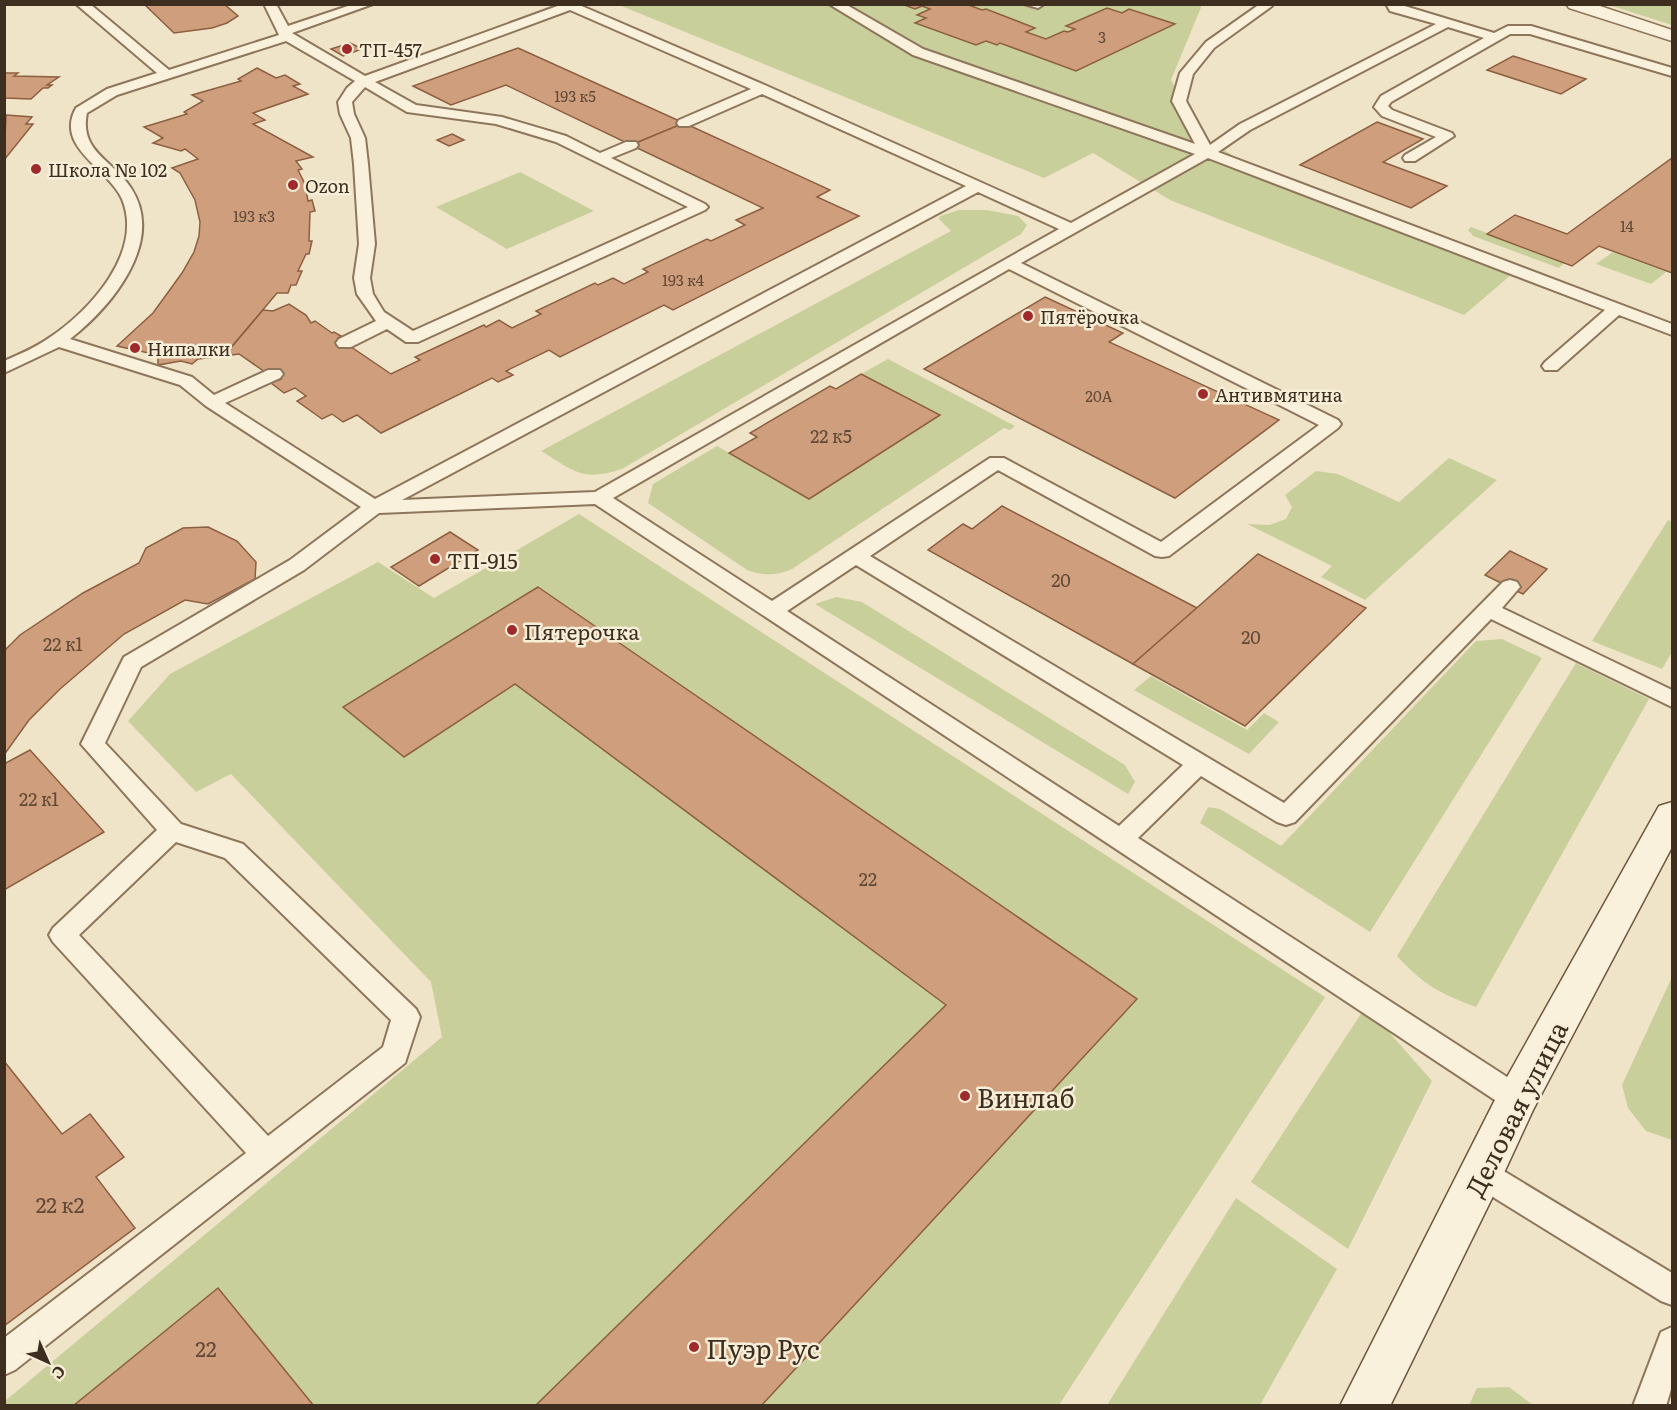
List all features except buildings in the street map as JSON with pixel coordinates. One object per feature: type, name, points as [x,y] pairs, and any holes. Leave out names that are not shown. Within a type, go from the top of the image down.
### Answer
[{"type":"street","points":[[1575,4],[1672,36]]},
{"type":"street","name":"Деловая улица","points":[[1364,1406],[1482,1174],[1517,1099],[1672,814]]},
{"type":"lane","points":[[82,4],[165,74]]},
{"type":"lane","points":[[270,4],[285,34],[364,81],[412,109],[478,117],[516,125],[561,139],[700,207],[412,338],[378,315],[364,294],[362,278],[367,243],[361,164],[358,138],[347,114],[345,102],[352,91],[364,81],[570,6],[762,89],[1070,228]]},
{"type":"lane","points":[[4,368],[57,341],[84,317],[108,291],[124,266],[135,232],[134,214],[123,186],[90,154],[80,140],[76,131],[81,111],[112,92],[367,4]]},
{"type":"lane","points":[[835,4],[918,52],[1208,153],[1672,330]]},
{"type":"lane","points":[[1030,4],[1038,4]]},
{"type":"lane","points":[[1392,4],[1394,8],[1494,37]]},
{"type":"lane","points":[[1208,153],[1179,101],[1187,73],[1210,45],[1265,5]]},
{"type":"lane","points":[[57,341],[186,381],[212,402],[374,507],[599,498],[1070,228],[1208,153],[1245,128],[1447,23]]},
{"type":"lane","points":[[1410,158],[1447,136],[1387,113],[1381,107],[1386,99],[1508,30],[1531,30],[1672,72]]},
{"type":"lane","points":[[684,123],[762,89]]},
{"type":"lane","points":[[599,158],[631,145]]},
{"type":"lane","points":[[4,1359],[394,1054],[406,1017],[234,851],[172,831],[93,744],[132,662],[297,565],[374,507],[976,187]]},
{"type":"lane","points":[[771,612],[997,462],[1162,551],[1332,424],[1009,263]]},
{"type":"lane","points":[[1551,366],[1616,309]]},
{"type":"lane","points":[[345,343],[388,322]]},
{"type":"lane","points":[[212,402],[274,374]]},
{"type":"lane","points":[[599,498],[1517,1099]]},
{"type":"lane","points":[[856,556],[1286,816],[1510,587]]},
{"type":"lane","points":[[1489,610],[1672,699]]},
{"type":"lane","points":[[1120,840],[1200,764]]},
{"type":"lane","points":[[172,831],[62,935],[265,1153]]},
{"type":"lane","points":[[1482,1174],[1672,1290]]},
{"type":"lane","points":[[1649,1406],[1672,1343]]},
{"type":"green space","points":[[619,5],[1202,5],[1171,80],[1201,135],[1278,185],[1511,275],[1464,315],[1170,200],[1093,153],[1044,178]]},
{"type":"green space","points":[[1609,5],[1672,5],[1672,25]]},
{"type":"green space","points":[[520,172],[594,211],[507,249],[436,207]]},
{"type":"green space","points":[[959,210],[987,210],[1018,216],[1027,225],[1021,234],[622,469],[608,473],[587,474],[571,469],[541,451],[951,231],[939,219],[940,216]]},
{"type":"green space","points":[[1471,227],[1565,262],[1559,268],[1473,236],[1468,230]]},
{"type":"green space","points":[[1613,252],[1666,272],[1651,284],[1596,264]]},
{"type":"green space","points":[[888,359],[1015,426],[1010,430],[1004,428],[792,569],[781,573],[764,574],[747,570],[648,503],[653,484],[717,446],[809,499],[940,415],[861,374]]},
{"type":"green space","points":[[1449,458],[1497,480],[1365,600],[1321,577],[1332,566],[1247,524],[1269,525],[1286,519],[1292,507],[1285,495],[1316,471],[1338,474],[1399,502]]},
{"type":"green space","points":[[579,514],[1325,997],[1059,1405],[5,1406],[5,1401],[442,1037],[431,982],[231,774],[196,792],[128,721],[170,674],[378,562],[434,598]]},
{"type":"green space","points":[[1668,520],[1672,522],[1672,652],[1662,669],[1592,641]]},
{"type":"green space","points":[[836,597],[862,602],[1125,765],[1135,782],[1128,794],[815,604]]},
{"type":"green space","points":[[1502,639],[1542,658],[1370,932],[1200,823],[1208,807],[1220,809],[1281,846],[1476,641]]},
{"type":"green space","points":[[1576,663],[1649,699],[1476,1007],[1432,987],[1397,956]]},
{"type":"green space","points":[[1151,676],[1247,730],[1264,713],[1279,722],[1249,754],[1134,690]]},
{"type":"green space","points":[[1672,977],[1672,1140],[1646,1131],[1628,1108],[1622,1085]]},
{"type":"green space","points":[[1366,1006],[1432,1081],[1348,1249],[1251,1182]]},
{"type":"green space","points":[[1236,1198],[1337,1269],[1260,1405],[1107,1405]]},
{"type":"green space","points":[[1509,1387],[1533,1405],[1469,1405],[1477,1388]]},
{"type":"place","name":"ТП-457","points":[[347,49]]},
{"type":"place","name":"Школа № 102","points":[[36,169]]},
{"type":"place","name":"Ozon","points":[[293,185]]},
{"type":"place","name":"Пятёрочка","points":[[1028,316]]},
{"type":"place","name":"Нипалки","points":[[135,348]]},
{"type":"place","name":"Антивмятина","points":[[1203,394]]},
{"type":"place","name":"ТП-915","points":[[435,559]]},
{"type":"place","name":"Пятерочка","points":[[512,630]]},
{"type":"place","name":"Винлаб","points":[[965,1096]]},
{"type":"place","name":"Пуэр Рус","points":[[694,1347]]}]
